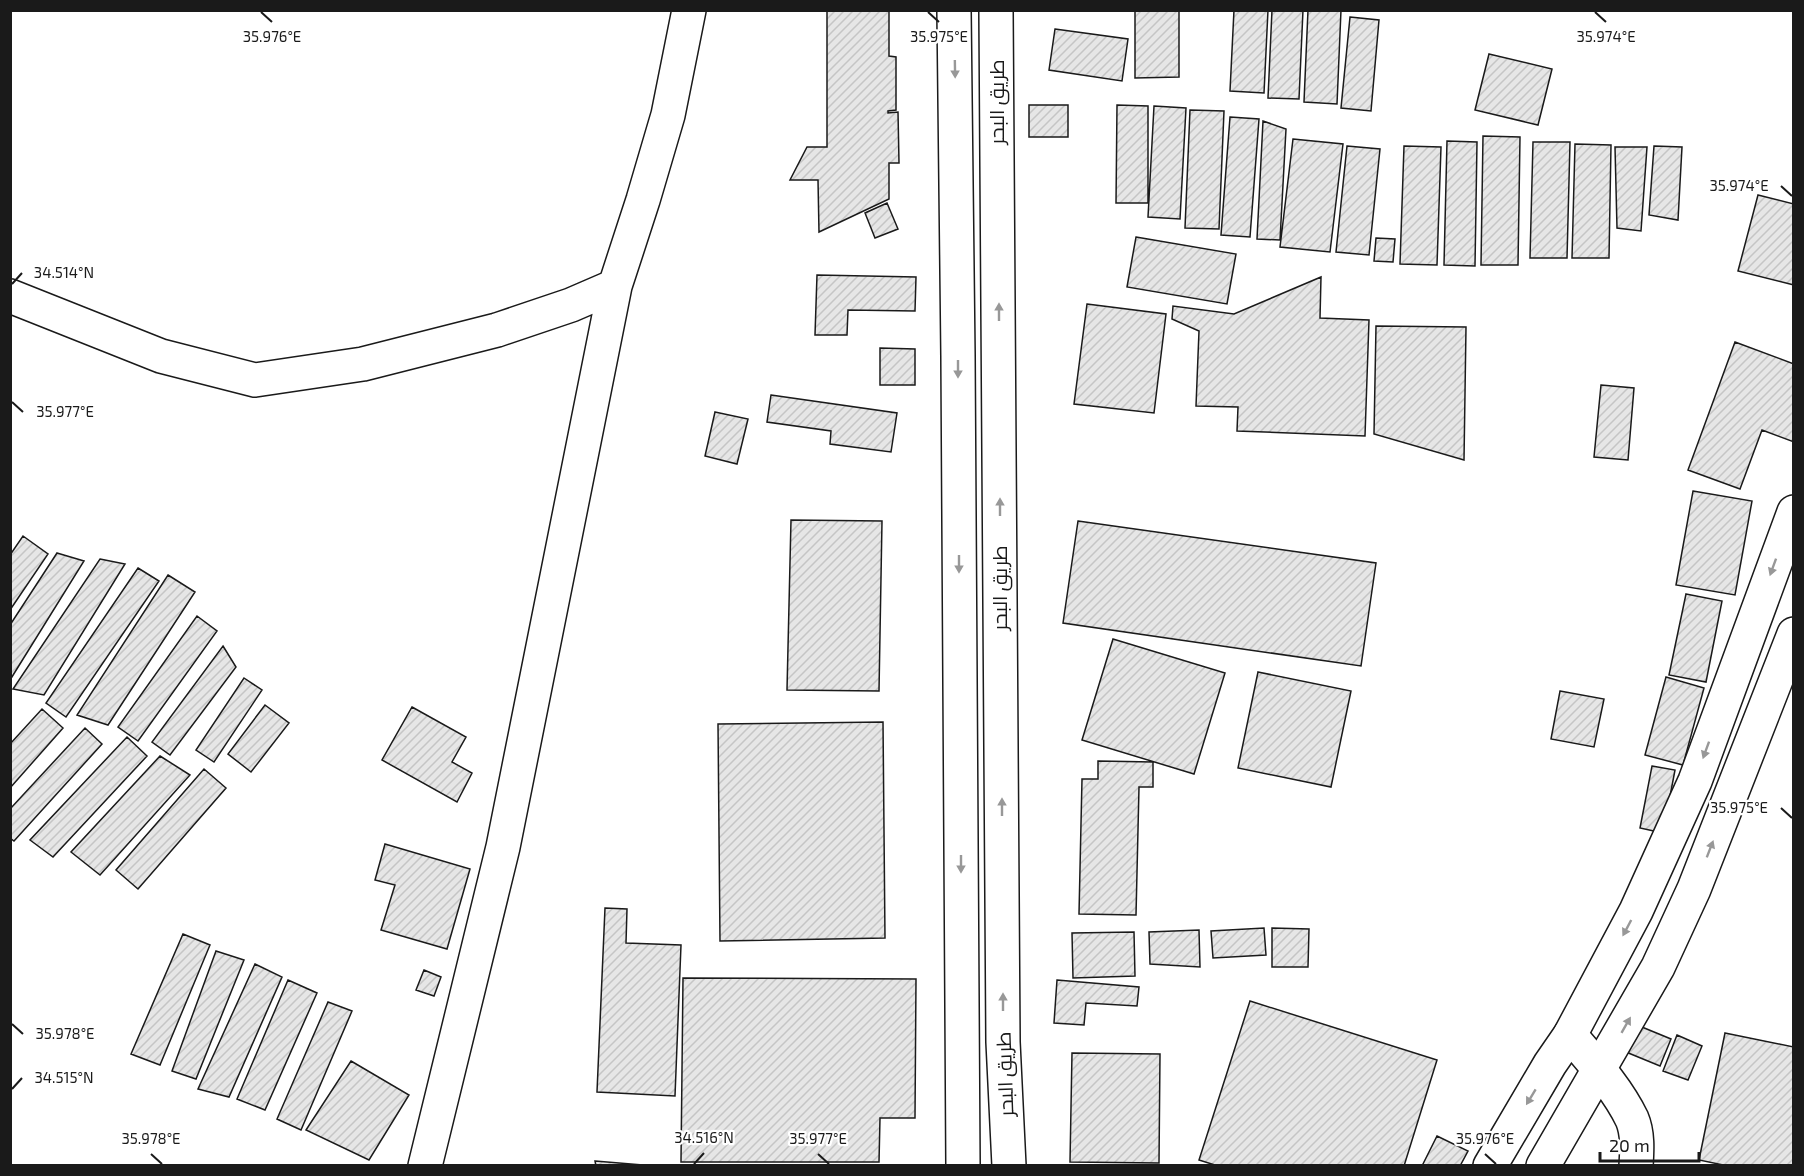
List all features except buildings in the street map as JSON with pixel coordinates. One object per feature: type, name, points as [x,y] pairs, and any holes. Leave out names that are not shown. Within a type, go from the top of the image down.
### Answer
[{"type":"main road","points":[[425,1166],[503,847],[615,286],[668,115],[689,10]]},
{"type":"main road","name":"طريق البحر","points":[[954,10],[963,1166]]},
{"type":"main road","name":"طريق البحر","points":[[996,10],[1003,1042],[1009,1166]]},
{"type":"main road","points":[[957,263],[998,265]]},
{"type":"main road","points":[[10,296],[161,356],[255,380],[363,364],[497,330],[571,305],[615,286]]},
{"type":"main road","points":[[1490,1166],[1550,1064],[1570,1035],[1636,911],[1695,782],[1794,512]]},
{"type":"main road","points":[[1543,1166],[1658,968],[1694,889],[1794,634]]},
{"type":"main road","points":[[1653,874],[1694,889]]},
{"type":"main road","points":[[1570,1035],[1600,1070],[1632,1120],[1637,1142],[1636,1166]]}]
